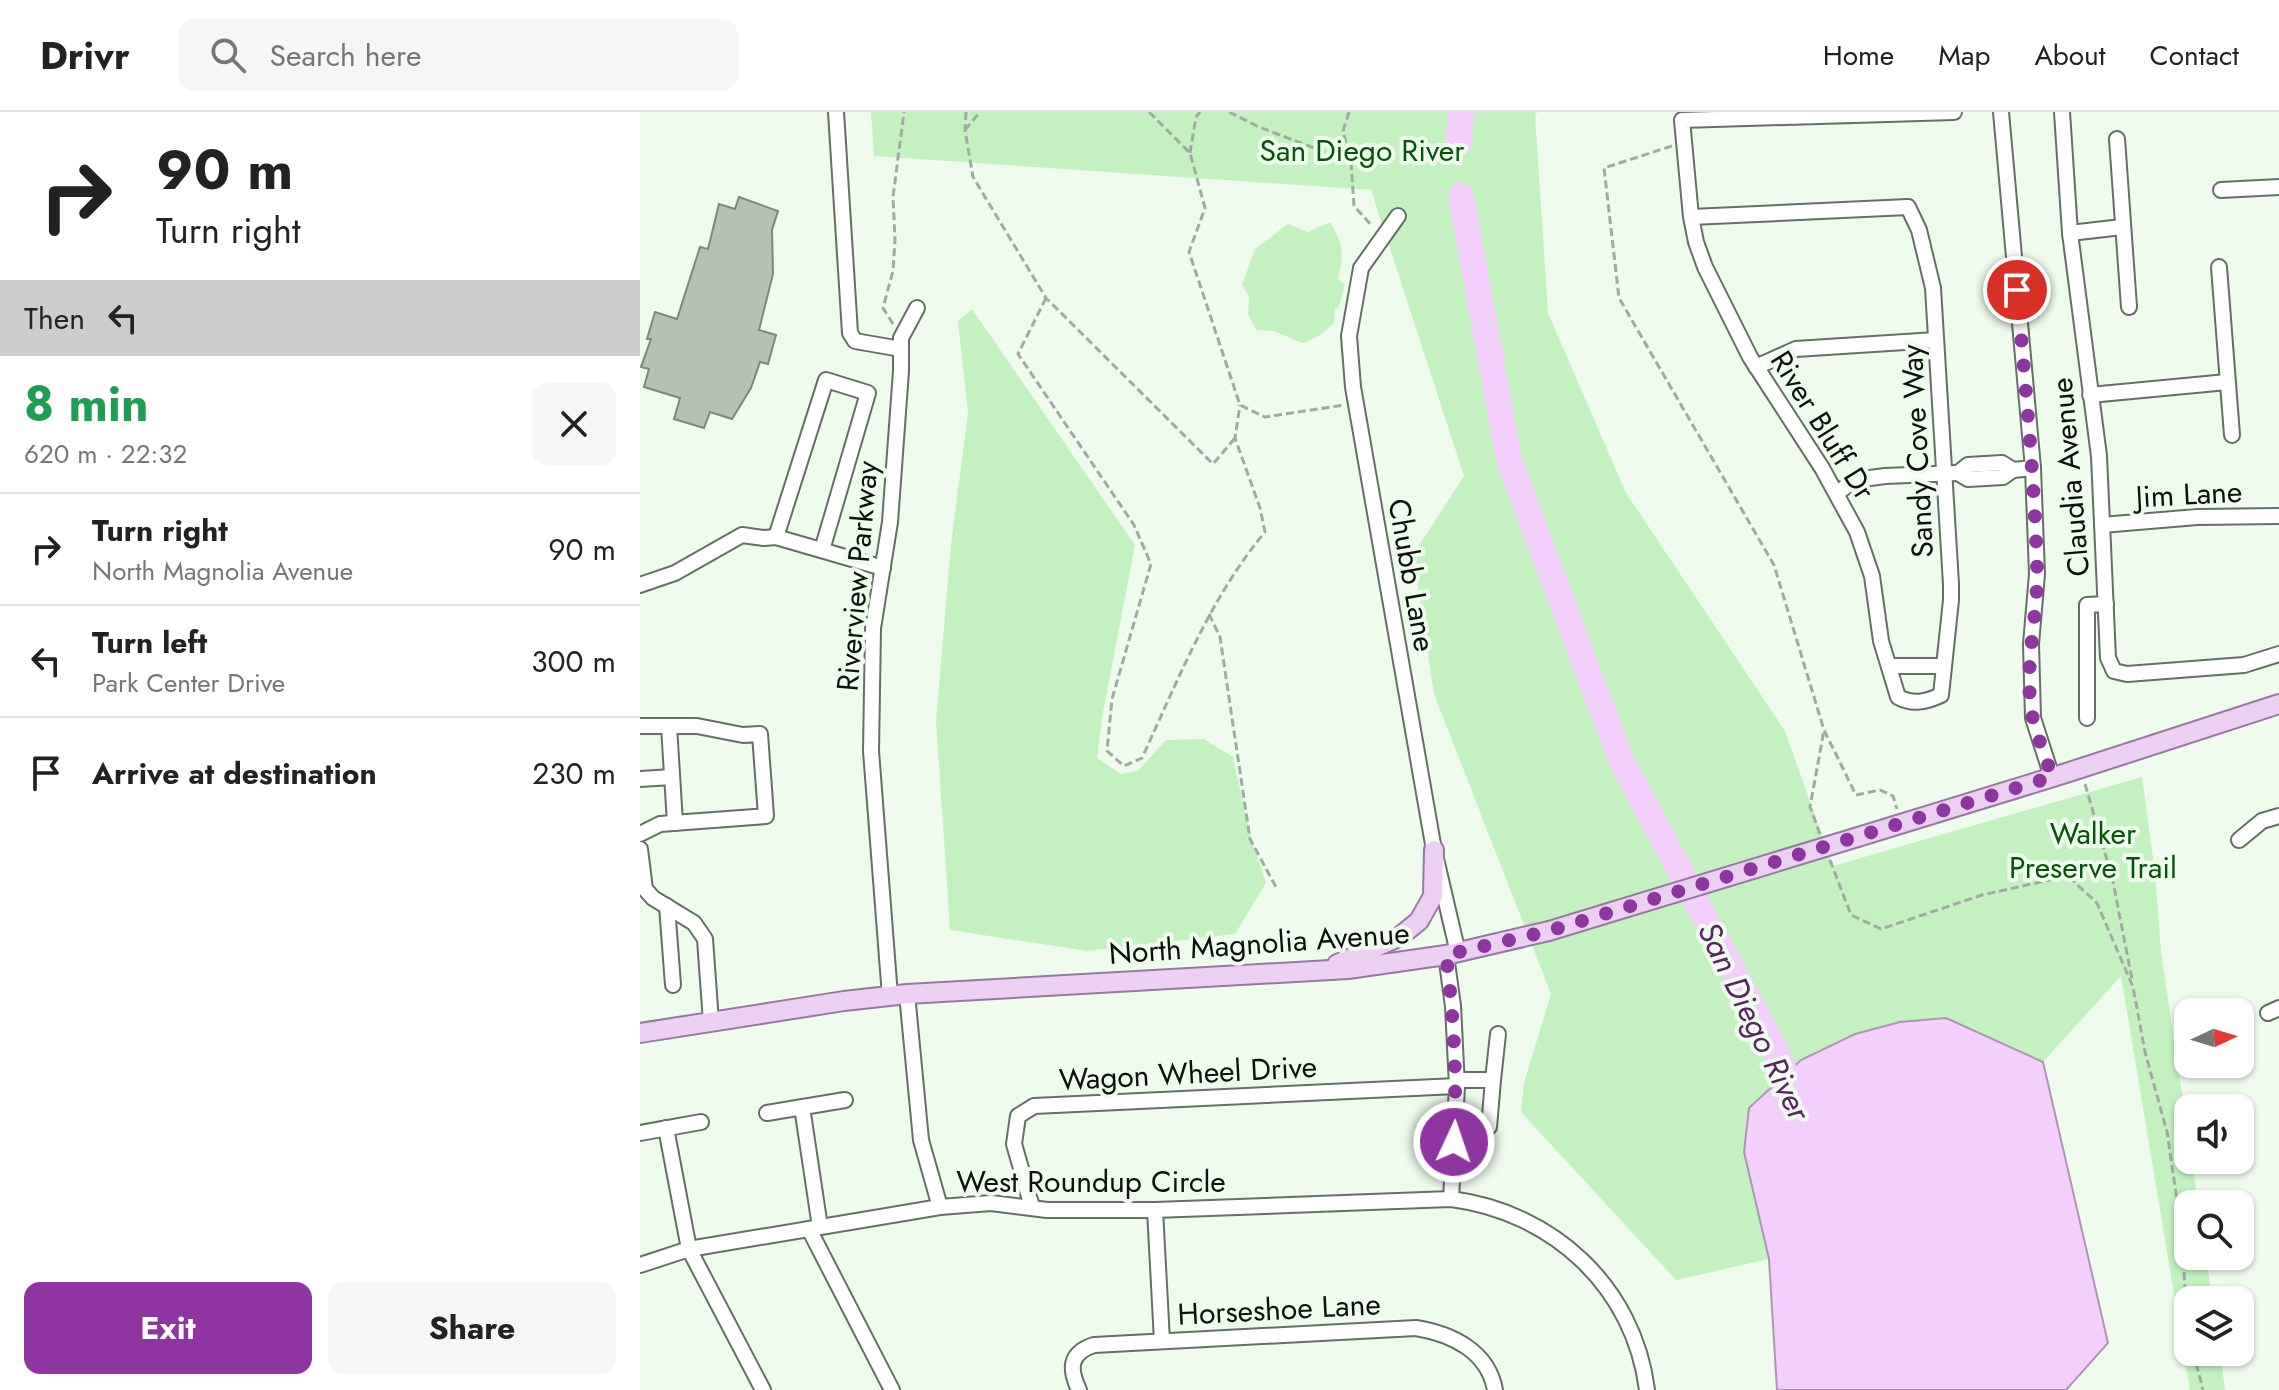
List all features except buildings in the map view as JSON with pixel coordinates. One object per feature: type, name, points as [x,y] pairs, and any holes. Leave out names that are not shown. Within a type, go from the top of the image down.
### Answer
[{"type":"main road","name":"North Magnolia Avenue","points":[[640,1033],[898,995],[1316,972],[1452,954],[1549,931],[1902,824],[2279,704]]},
{"type":"main road","points":[[1316,972],[1399,937],[1419,921],[1433,896],[1434,850]]},
{"type":"street","points":[[836,112],[850,333],[855,341],[901,344]]},
{"type":"street","points":[[1683,142],[1682,120],[1954,112]]},
{"type":"street","points":[[2001,112],[2033,468],[2037,574],[2030,683],[2033,718],[2052,777]]},
{"type":"street","name":"Claudia Avenue","points":[[2062,112],[2070,233],[2099,456],[2108,658],[2114,671],[2127,674],[2244,665],[2279,654]]},
{"type":"street","points":[[2117,139],[2129,307]]},
{"type":"street","name":"River Bluff Dr","points":[[1683,142],[1691,217],[1705,267],[1756,367],[1837,493],[1857,532],[1872,576],[1881,641],[1898,697],[1917,703],[1941,695]]},
{"type":"street","points":[[2221,190],[2279,187]]},
{"type":"street","name":"Sandy Cove Way","points":[[1691,217],[1908,207],[1919,230],[1933,288],[1951,473],[1951,600],[1941,695]]},
{"type":"street","name":"Chubb Lane","points":[[1398,216],[1361,268],[1349,336],[1356,403],[1452,954],[1457,1083],[1451,1199]]},
{"type":"street","points":[[2070,233],[2122,227]]},
{"type":"street","points":[[2219,267],[2232,435]]},
{"type":"street","name":"Riverview Parkway","points":[[917,308],[901,344],[890,522],[873,628],[871,751],[898,995],[921,1140],[940,1207]]},
{"type":"street","points":[[1756,367],[1796,349],[1936,340]]},
{"type":"street","points":[[776,537],[826,380],[868,393],[822,550]]},
{"type":"street","points":[[2090,395],[2227,382]]},
{"type":"street","points":[[1837,493],[1855,480],[1951,473],[1968,465],[2002,463],[2013,470],[2033,468]]},
{"type":"street","name":"Jim Lane","points":[[2102,525],[2197,517],[2279,516]]},
{"type":"street","points":[[640,585],[675,573],[742,535],[776,537],[883,568]]},
{"type":"street","points":[[2087,718],[2087,605],[2106,604]]},
{"type":"street","points":[[1889,666],[1944,666]]},
{"type":"street","points":[[640,726],[697,726],[743,735],[760,734],[766,816],[660,824],[640,834]]},
{"type":"street","points":[[669,726],[675,823]]},
{"type":"street","points":[[640,779],[672,777]]},
{"type":"street","points":[[2239,840],[2262,821],[2279,816]]},
{"type":"street","points":[[640,849],[645,889],[653,898],[694,923],[705,939],[711,1022]]},
{"type":"street","points":[[667,906],[673,985]]},
{"type":"street","points":[[1489,1127],[1498,1034]]},
{"type":"street","name":"Wagon Wheel Drive","points":[[1032,1207],[1014,1144],[1018,1116],[1034,1106],[1493,1080]]},
{"type":"street","points":[[767,1113],[845,1100]]},
{"type":"street","points":[[802,1107],[815,1228],[892,1390]]},
{"type":"street","points":[[640,1133],[701,1122]]},
{"type":"street","points":[[666,1128],[689,1249],[763,1390]]},
{"type":"street","name":"West Roundup Circle","points":[[640,1265],[689,1249],[940,1207],[991,1203],[1047,1210],[1155,1210],[1451,1199],[1474,1202],[1523,1219],[1562,1242],[1584,1262],[1615,1299],[1633,1333],[1647,1390]]},
{"type":"street","points":[[1155,1210],[1162,1341]]},
{"type":"street","name":"Horseshoe Lane","points":[[1079,1390],[1072,1371],[1073,1363],[1085,1348],[1094,1345],[1416,1328],[1460,1341],[1481,1359],[1495,1390]]},
{"type":"path","points":[[901,344],[883,308],[893,271],[893,197],[904,112]]},
{"type":"path","points":[[966,112],[965,130],[973,177],[1046,298],[1213,464],[1235,438]]},
{"type":"path","points":[[965,130],[980,112]]},
{"type":"path","points":[[1149,112],[1190,153]]},
{"type":"path","points":[[1046,298],[1018,354],[1134,525],[1151,564],[1112,699],[1107,751],[1124,766],[1142,758],[1209,614],[1242,560],[1265,532],[1260,508],[1235,438],[1240,405],[1189,252],[1205,208],[1190,153],[1196,117],[1200,112]]},
{"type":"path","points":[[1229,112],[1259,127],[1351,162]]},
{"type":"path","points":[[1349,112],[1343,131],[1351,162],[1354,206],[1383,238]]},
{"type":"path","points":[[1683,142],[1604,168],[1619,298],[1774,565],[1824,730],[1856,795],[1880,790],[1893,796],[1902,824]]},
{"type":"path","points":[[1240,405],[1265,417],[1356,403]]},
{"type":"path","points":[[1209,614],[1220,637],[1250,839],[1276,887]]},
{"type":"path","points":[[1821,834],[1810,807],[1824,730]]},
{"type":"path","points":[[2080,768],[2112,877],[2145,1052],[2167,1132],[2181,1227],[2185,1286]]},
{"type":"path","points":[[1826,848],[1851,915],[1881,929],[1982,895],[2068,876],[2097,903],[2133,987]]},
{"type":"path","points":[[2197,1366],[2203,1390]]},
{"type":"green space","name":"Walker Preserve Trail","points":[[871,112],[1538,112],[1535,114],[1548,313],[1626,493],[1785,731],[1833,866],[2142,777],[2174,1040],[2174,1078],[2180,1078],[2182,1094],[2174,1094],[2174,1174],[2194,1174],[2196,1190],[2174,1190],[2174,1270],[2208,1270],[2210,1286],[2174,1286],[2174,1294],[2121,976],[2043,1062],[1993,1038],[1744,1152],[1769,1259],[1676,1280],[1521,1112],[1524,1083],[1551,994],[1434,694],[1413,555],[1464,476],[1371,190],[874,156]]},
{"type":"green space","points":[[1330,222],[1342,249],[1338,279],[1345,284],[1339,307],[1335,309],[1334,323],[1319,336],[1303,343],[1273,331],[1256,330],[1248,314],[1249,297],[1242,284],[1255,249],[1288,224],[1308,232]]},
{"type":"green space","points":[[972,309],[1135,545],[1097,758],[1121,774],[1138,771],[1166,740],[1204,739],[1233,757],[1250,834],[1266,883],[1235,934],[1087,951],[950,930],[936,721],[951,544],[968,413],[958,321]]},
{"type":"green space","points":[[2186,1366],[2222,1366],[2225,1390],[2190,1390]]},
{"type":"shaded area","points":[[1946,1018],[2043,1062],[2108,1343],[2066,1390],[1777,1390],[1769,1259],[1744,1152],[1749,1108],[1801,1060],[1855,1034],[1900,1022]]},
{"type":"waterway","name":"San Diego River","points":[[1458,143],[1462,112]]},
{"type":"waterway","name":"San Diego River","points":[[1461,196],[1509,460],[1621,760],[1777,1053],[1797,1104]]},
{"type":"route","points":[[1454,1142],[1457,1086],[1453,1006],[1446,955],[1549,931],[2052,777],[2033,718],[2030,683],[2037,574],[2033,468],[2017,290]]}]
